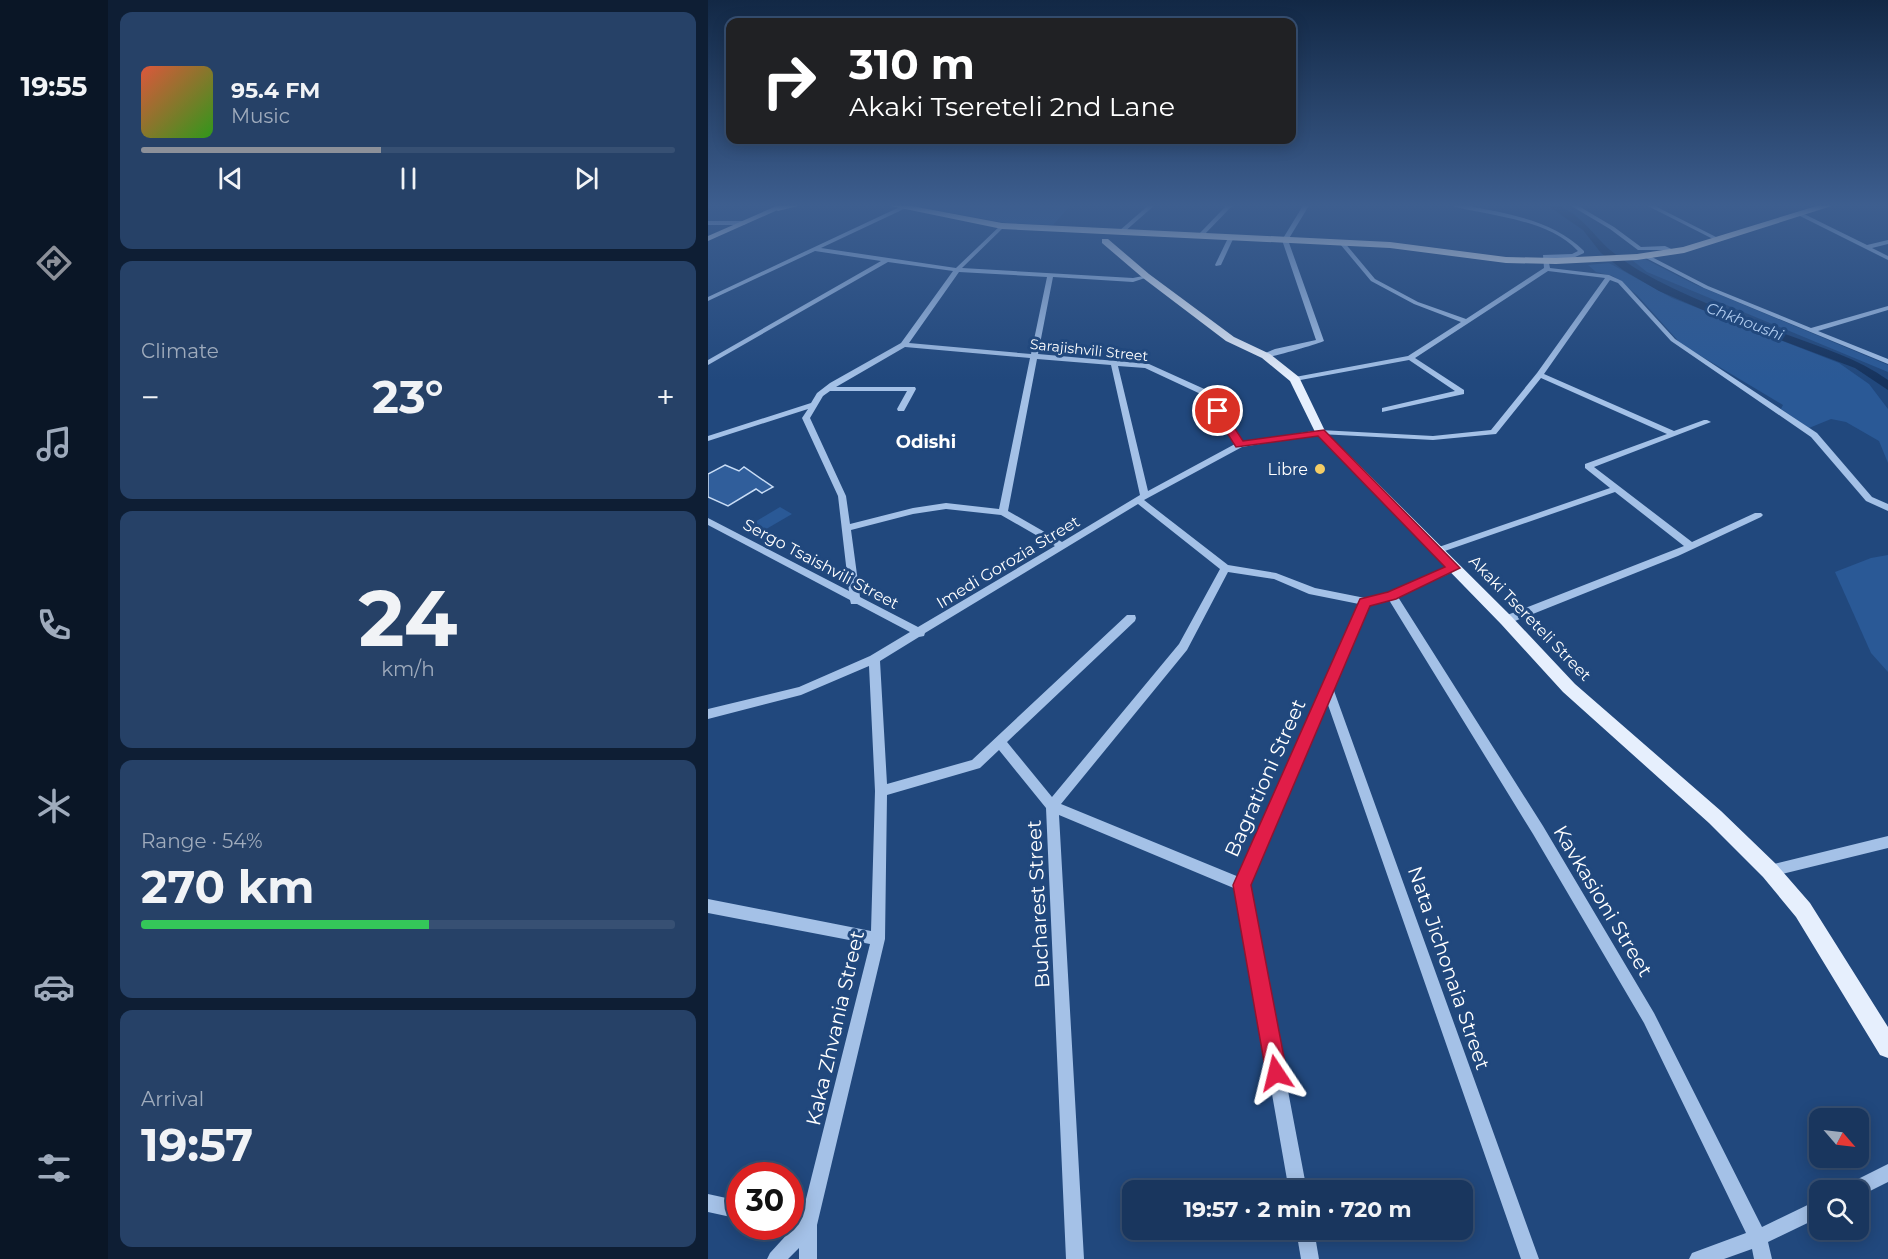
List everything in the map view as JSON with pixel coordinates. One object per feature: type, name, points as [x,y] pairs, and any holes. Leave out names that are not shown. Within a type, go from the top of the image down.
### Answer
[{"type":"highway","points":[[1538,263],[1566,263]]},
{"type":"main road","name":"Akaki Tsereteli Street","points":[[1135,263],[1146,276],[1230,339],[1266,356],[1295,379],[1320,432],[1506,620],[1569,688],[1715,817],[1770,871],[1803,910],[1888,1047]]},
{"type":"street","points":[[708,299],[785,263]]},
{"type":"street","points":[[708,363],[882,263]]},
{"type":"street","points":[[912,263],[957,270],[1050,277],[1133,280],[1146,276]]},
{"type":"street","points":[[855,601],[842,496],[806,418],[828,389],[904,345],[964,263]]},
{"type":"street","points":[[1266,356],[1320,341],[1293,263]]},
{"type":"street","points":[[1359,263],[1373,280],[1416,303],[1465,321]]},
{"type":"street","points":[[1656,263],[1888,362]]},
{"type":"street","points":[[1671,263],[1674,270]]},
{"type":"street","points":[[1295,379],[1410,357],[1550,264],[1608,277],[1620,282],[1672,340],[1814,435],[1869,499],[1888,508]]},
{"type":"street","points":[[1003,512],[1036,358],[1050,277]]},
{"type":"street","name":"Imedi Gorozia Street","points":[[708,714],[801,691],[874,659],[1141,498],[1240,445],[1320,432],[1433,438],[1493,432],[1540,375],[1608,277]]},
{"type":"street","points":[[1812,330],[1888,308]]},
{"type":"street","name":"Sarajishvili Street","points":[[904,345],[1146,366],[1208,394],[1240,445]]},
{"type":"street","points":[[1385,410],[1461,392],[1410,357]]},
{"type":"street","points":[[1114,364],[1141,498],[1225,568],[1276,576],[1313,591],[1365,602],[1392,596],[1454,568]]},
{"type":"street","points":[[1540,375],[1673,434]]},
{"type":"street","points":[[828,389],[912,389],[901,410]]},
{"type":"street","points":[[708,439],[815,404]]},
{"type":"street","points":[[1690,546],[1588,466],[1707,422]]},
{"type":"street","points":[[1436,551],[1615,489]]},
{"type":"street","points":[[846,528],[912,511],[946,506],[1003,512],[1062,546]]},
{"type":"street","points":[[1506,620],[1690,546],[1758,515]]},
{"type":"street","name":"Sergo Tsaishvili Street","points":[[708,520],[855,601],[920,633]]},
{"type":"street","name":"Bucharest Street","points":[[1075,1259],[1052,806],[1183,647],[1225,568]]},
{"type":"street","name":"Kavkasioni Street","points":[[1392,596],[1538,830],[1649,1018],[1758,1238],[1763,1259]]},
{"type":"street","name":"Bagrationi Street","points":[[1296,1180],[1242,885],[1329,691],[1365,602]]},
{"type":"street","points":[[881,791],[976,764],[1001,744],[1131,618]]},
{"type":"street","name":"Kaka Zhvania Street","points":[[808,1259],[808,1224],[878,939],[881,791],[874,659]]},
{"type":"street","name":"Nata Jichonaia Street","points":[[1329,691],[1530,1259]]},
{"type":"street","points":[[1001,744],[1052,806],[1242,885]]},
{"type":"street","points":[[1770,871],[1888,842]]},
{"type":"street","points":[[708,906],[878,939]]},
{"type":"street","points":[[1869,1182],[1888,1173]]},
{"type":"street","points":[[708,1203],[726,1207]]},
{"type":"street","points":[[1698,1259],[1758,1238],[1809,1212]]},
{"type":"street","points":[[804,1223],[808,1224]]},
{"type":"street","points":[[776,1259],[808,1224]]},
{"type":"street","points":[[1307,1240],[1310,1259]]},
{"type":"shaded area","points":[[1609,263],[1672,298],[1839,363],[1869,384],[1888,409],[1888,463],[1879,441],[1846,422],[1831,419],[1809,428],[1781,409],[1783,405],[1681,344],[1637,295],[1613,276],[1596,272],[1588,265]]},
{"type":"shaded area","points":[[1635,263],[1652,263],[1694,284],[1888,365],[1888,372],[1647,272]]},
{"type":"shaded area","points":[[780,507],[792,514],[761,532],[750,525]]},
{"type":"shaded area","points":[[1888,555],[1888,672],[1871,653],[1835,572],[1871,558]]},
{"type":"building","points":[[725,465],[739,471],[744,467],[773,487],[762,493],[756,489],[728,506],[708,497],[708,474]]},
{"type":"waterway","name":"Chkhoushi","points":[[1620,263],[1663,289],[1721,314],[1859,365],[1888,386]]},
{"type":"place","name":"Libre","points":[[1320,469]]},
{"type":"district","name":"Odishi","points":[[926,442]]},
{"type":"route","points":[[1218,411],[1240,445],[1320,432],[1454,568],[1392,596],[1365,602],[1329,691],[1242,885],[1276,1073]]}]
